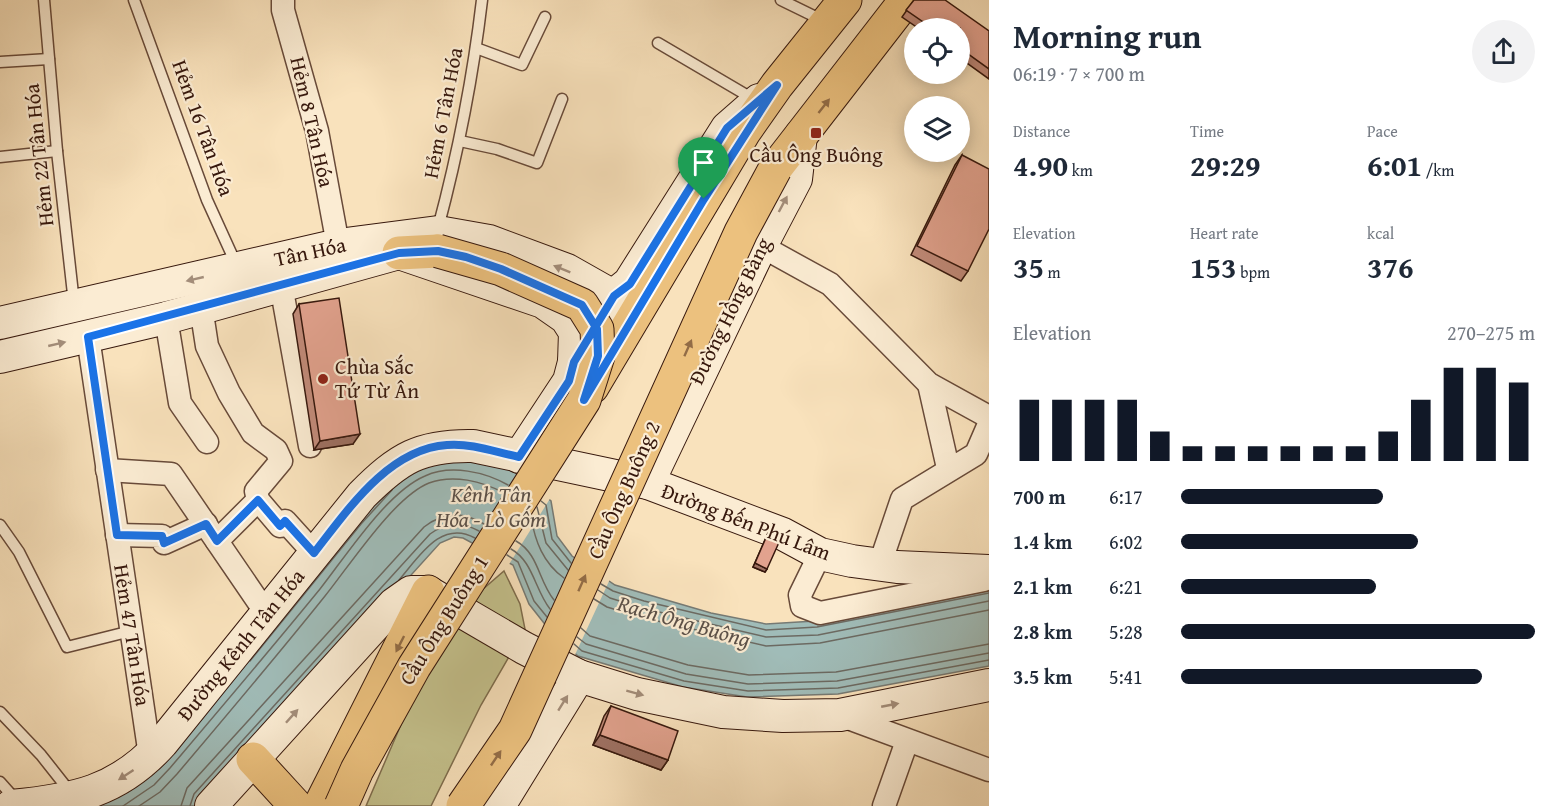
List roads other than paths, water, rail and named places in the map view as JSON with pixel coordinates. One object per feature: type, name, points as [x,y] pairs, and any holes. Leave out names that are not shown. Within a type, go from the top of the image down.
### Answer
[{"type":"main road","points":[[801,135],[906,0]]},
{"type":"main road","points":[[767,93],[836,11]]},
{"type":"main road","name":"Cầu Ông Buông 1","points":[[341,806],[357,770],[576,381],[744,132],[767,93]]},
{"type":"main road","name":"Cầu Ông Buông 2","points":[[464,806],[515,730],[741,232],[775,169],[801,135]]},
{"type":"main road","points":[[399,253],[438,241],[582,305],[597,329],[598,356],[576,381]]},
{"type":"main road","points":[[320,806],[428,592]]},
{"type":"main road","points":[[253,759],[296,806]]},
{"type":"street","name":"Hẻm 8 Tân Hóa","points":[[283,0],[283,10],[317,131],[339,245]]},
{"type":"street","points":[[519,457],[576,381],[622,290],[727,128],[767,93]]},
{"type":"street","name":"Đường Hồng Bàng","points":[[648,483],[761,246],[796,179],[801,135]]},
{"type":"street","name":"Tân Hóa","points":[[0,323],[339,245],[438,241],[489,242],[622,290]]},
{"type":"street","points":[[761,246],[830,284],[929,384],[989,417]]},
{"type":"street","name":"Tân Hóa","points":[[0,357],[166,318],[399,253]]},
{"type":"street","points":[[399,253],[543,302],[566,318],[575,332],[576,381]]},
{"type":"street","points":[[281,285],[310,446]]},
{"type":"street","points":[[201,307],[207,346],[229,393],[253,432],[276,450],[281,461],[256,491],[258,500],[280,526],[285,521],[314,553]]},
{"type":"street","points":[[166,318],[180,403],[207,442]]},
{"type":"street","name":"Hẻm 47 Tân Hóa","points":[[88,337],[150,756]]},
{"type":"street","points":[[929,384],[948,468]]},
{"type":"street","points":[[880,564],[902,498],[948,468],[976,454],[989,424]]},
{"type":"street","name":"Đường Kênh Tân Hóa","points":[[10,798],[75,798],[108,786],[150,756],[314,553],[388,469],[418,452],[445,445],[473,446],[648,483]]},
{"type":"street","points":[[107,470],[171,474],[266,613]]},
{"type":"street","name":"Đường Bến Phú Lâm","points":[[648,483],[783,534],[820,554],[880,564],[989,571]]},
{"type":"street","points":[[117,535],[162,536],[164,543],[212,533],[258,500]]},
{"type":"street","points":[[820,554],[800,595],[802,606],[820,613],[989,579]]},
{"type":"street","points":[[211,806],[394,603],[411,592],[428,592],[524,648],[579,676],[637,694],[723,712],[783,716],[840,715],[989,685]]},
{"type":"street","points":[[499,806],[579,676]]},
{"type":"street","points":[[840,715],[989,770]]},
{"type":"street","points":[[884,806],[907,741]]},
{"type":"lane","name":"Hẻm 22 Tân Hóa","points":[[44,0],[57,151],[75,306]]},
{"type":"lane","name":"Hẻm 16 Tân Hóa","points":[[134,0],[207,200],[238,269]]},
{"type":"lane","name":"Hẻm 6 Tân Hóa","points":[[438,241],[460,141],[482,0]]},
{"type":"lane","points":[[781,0],[836,11]]},
{"type":"lane","points":[[476,48],[522,65],[545,17]]},
{"type":"lane","points":[[658,42],[767,93]]},
{"type":"lane","points":[[0,62],[49,59]]},
{"type":"lane","points":[[460,141],[497,149],[537,163],[562,99]]},
{"type":"lane","points":[[0,157],[57,151]]},
{"type":"lane","points":[[0,525],[19,552],[67,647],[131,631]]},
{"type":"lane","points":[[0,712],[41,755],[75,798]]},
{"type":"water","name":"Kênh Tân Hóa - Lò Gốm","points":[[484,459],[514,472],[551,501],[557,536],[572,556],[615,585],[711,613],[766,624],[815,621],[989,587],[989,666],[838,694],[747,697],[683,687],[578,656],[551,632],[529,604],[513,565],[463,538],[454,537],[440,543],[202,806],[88,806],[357,520],[422,462]]},
{"type":"place","name":"Cầu Ông Buông","points":[[816,133]]},
{"type":"place","name":"Chùa Sắc Tứ Từ Ân","points":[[323,379]]},
{"type":"water label","name":"Rạch Ông Buông","points":[[684,621]]}]
